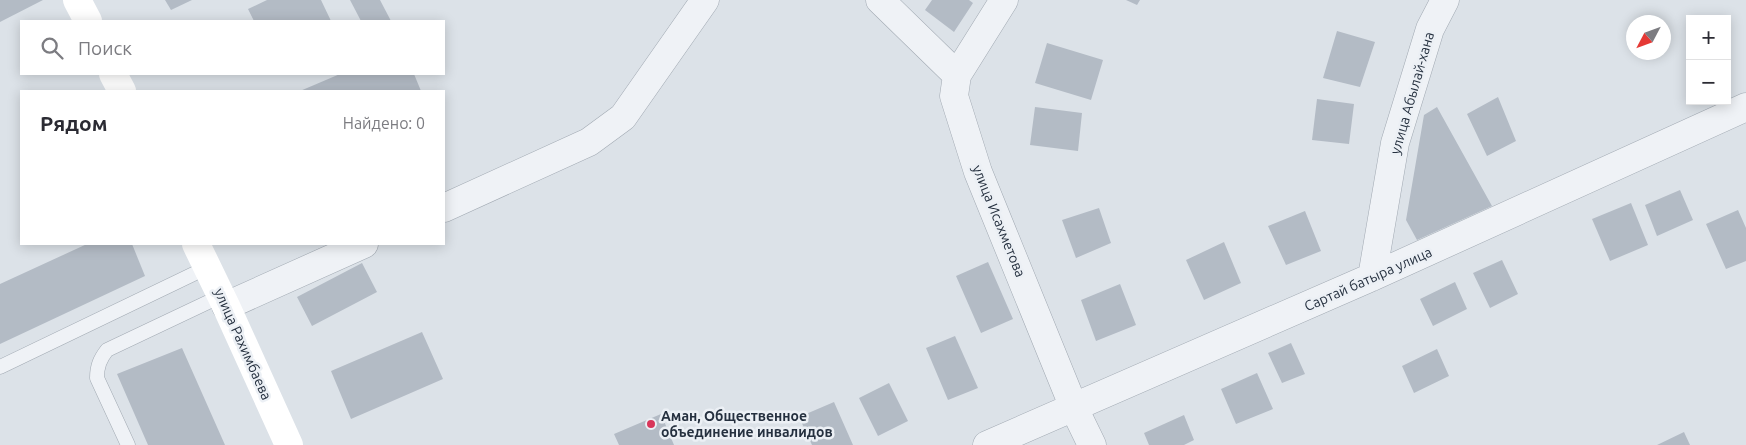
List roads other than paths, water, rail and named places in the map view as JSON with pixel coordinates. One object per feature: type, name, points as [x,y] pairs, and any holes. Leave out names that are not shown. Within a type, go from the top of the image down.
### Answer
[{"type":"street","points":[[77,0],[87,20]]},
{"type":"street","points":[[445,208],[589,142],[623,116],[705,0]]},
{"type":"street","points":[[880,0],[957,74]]},
{"type":"street","name":"улица Исахметова","points":[[1004,0],[957,74],[954,96],[978,172],[1074,408],[1092,445]]},
{"type":"street","name":"улица Абылай-хана","points":[[1372,277],[1395,143],[1430,29],[1445,0]]},
{"type":"street","points":[[114,75],[121,90]]},
{"type":"street","name":"Сартай батыра улица","points":[[987,445],[1372,277],[1746,107]]},
{"type":"street","points":[[224,301],[362,245]]},
{"type":"street","name":"улица Рахимбаева","points":[[202,256],[289,445]]},
{"type":"lane","points":[[0,367],[202,256]]},
{"type":"lane","points":[[128,445],[97,378],[97,368],[101,358],[107,350],[224,301]]},
{"type":"place","name":"Аман, Общественное объединение инвалидов","points":[[651,424]]}]
